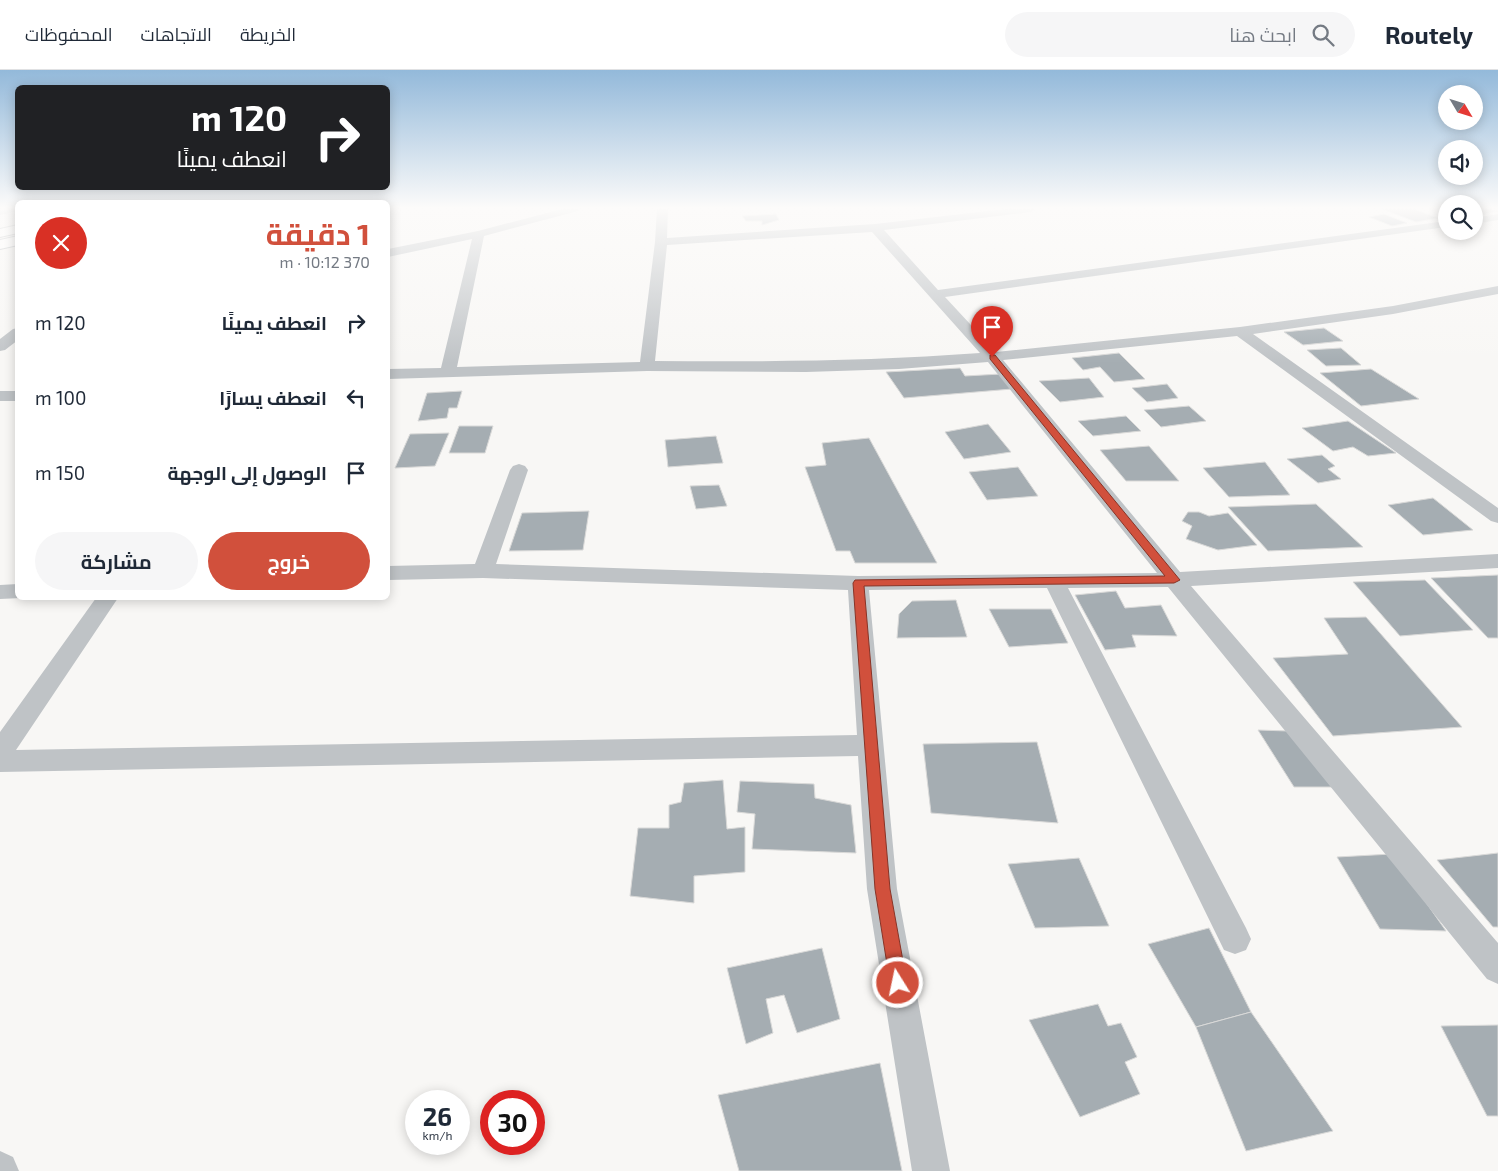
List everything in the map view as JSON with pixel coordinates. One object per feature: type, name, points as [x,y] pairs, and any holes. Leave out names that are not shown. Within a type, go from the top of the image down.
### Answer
[{"type":"street","points":[[448,371],[473,260]]},
{"type":"street","points":[[647,366],[659,260]]},
{"type":"street","points":[[905,260],[992,357],[1174,580],[1498,968]]},
{"type":"street","points":[[936,294],[1181,260]]},
{"type":"street","points":[[390,374],[647,366],[806,367],[899,364],[992,357],[1240,331],[1393,310],[1498,290]]},
{"type":"street","points":[[1240,331],[1498,517]]},
{"type":"street","points":[[0,348],[15,335]]},
{"type":"street","points":[[0,396],[15,396]]},
{"type":"street","points":[[483,572],[519,470]]},
{"type":"street","points":[[390,573],[483,572],[858,583],[1174,580],[1498,561]]},
{"type":"street","points":[[1054,581],[1234,939]]},
{"type":"street","points":[[858,583],[882,889],[931,1171]]},
{"type":"street","points":[[0,592],[15,591]]},
{"type":"street","points":[[0,752],[106,600]]},
{"type":"street","points":[[0,761],[871,745]]},
{"type":"building","points":[[1324,328],[1343,341],[1303,345],[1284,332]]},
{"type":"building","points":[[1341,348],[1361,365],[1326,366],[1307,350]]},
{"type":"building","points":[[1119,353],[1145,379],[1114,382],[1100,367],[1083,370],[1072,358]]},
{"type":"building","points":[[960,368],[965,376],[1001,374],[1012,389],[904,398],[886,372]]},
{"type":"building","points":[[1371,369],[1419,399],[1361,406],[1320,373]]},
{"type":"building","points":[[1089,378],[1104,397],[1060,402],[1039,381]]},
{"type":"building","points":[[1167,384],[1178,398],[1147,402],[1132,388]]},
{"type":"building","points":[[462,391],[457,408],[449,408],[447,418],[418,421],[427,393]]},
{"type":"building","points":[[1189,406],[1206,421],[1161,427],[1144,410]]},
{"type":"building","points":[[1126,416],[1141,431],[1093,436],[1078,421]]},
{"type":"building","points":[[1348,421],[1396,453],[1368,456],[1353,447],[1333,451],[1302,428]]},
{"type":"building","points":[[988,424],[1011,452],[964,459],[945,432]]},
{"type":"building","points":[[459,426],[493,426],[485,453],[449,453]]},
{"type":"building","points":[[449,433],[435,466],[395,468],[410,434]]},
{"type":"building","points":[[716,436],[723,463],[668,467],[665,440]]},
{"type":"building","points":[[869,438],[937,563],[855,563],[850,551],[836,551],[805,467],[826,465],[822,443]]},
{"type":"building","points":[[1149,446],[1179,481],[1126,481],[1100,450]]},
{"type":"building","points":[[1322,455],[1335,466],[1328,469],[1341,479],[1318,483],[1287,459]]},
{"type":"building","points":[[1265,462],[1290,495],[1229,497],[1203,468]]},
{"type":"building","points":[[1018,467],[1038,496],[987,500],[969,472]]},
{"type":"building","points":[[719,485],[727,506],[696,509],[690,486]]},
{"type":"building","points":[[1433,498],[1473,530],[1423,535],[1388,505]]},
{"type":"building","points":[[1316,504],[1363,547],[1268,551],[1228,507]]},
{"type":"building","points":[[589,511],[583,550],[509,551],[522,513]]},
{"type":"building","points":[[1188,512],[1199,512],[1209,516],[1228,513],[1257,545],[1218,550],[1186,539],[1192,526],[1182,521]]},
{"type":"building","points":[[1498,575],[1498,638],[1488,638],[1431,578]]},
{"type":"building","points":[[1425,580],[1473,630],[1400,636],[1353,582]]},
{"type":"building","points":[[1116,591],[1125,608],[1161,605],[1177,636],[1132,635],[1136,647],[1105,650],[1075,595]]},
{"type":"building","points":[[956,600],[967,637],[897,638],[899,614],[912,601]]},
{"type":"building","points":[[989,609],[1051,609],[1068,643],[1009,647]]},
{"type":"building","points":[[1366,617],[1462,727],[1333,736],[1273,658],[1348,654],[1324,618]]},
{"type":"building","points":[[1258,730],[1288,731],[1332,787],[1294,787]]},
{"type":"building","points":[[1037,742],[1058,823],[931,813],[923,744]]},
{"type":"building","points":[[723,780],[727,829],[745,827],[745,872],[694,876],[694,903],[630,896],[638,828],[669,828],[669,805],[681,802],[684,783]]},
{"type":"building","points":[[740,781],[814,784],[815,798],[851,805],[856,853],[752,849],[755,814],[737,812]]},
{"type":"building","points":[[1498,853],[1498,927],[1493,927],[1437,860]]},
{"type":"building","points":[[1392,854],[1446,931],[1380,929],[1337,857]]},
{"type":"building","points":[[1079,858],[1109,926],[1035,928],[1008,864]]},
{"type":"building","points":[[1209,928],[1251,1012],[1196,1027],[1148,944]]},
{"type":"building","points":[[822,948],[840,1019],[797,1033],[784,995],[766,999],[773,1033],[746,1044],[727,968]]},
{"type":"building","points":[[1098,1004],[1108,1026],[1121,1023],[1137,1057],[1125,1062],[1140,1094],[1080,1117],[1029,1020]]},
{"type":"building","points":[[1251,1012],[1333,1131],[1246,1151],[1196,1027]]},
{"type":"building","points":[[1498,1025],[1498,1116],[1487,1116],[1441,1026]]},
{"type":"building","points":[[880,1063],[902,1171],[739,1171],[718,1095]]},
{"type":"route","points":[[898,983],[882,889],[858,583],[1174,580],[992,357]]}]
